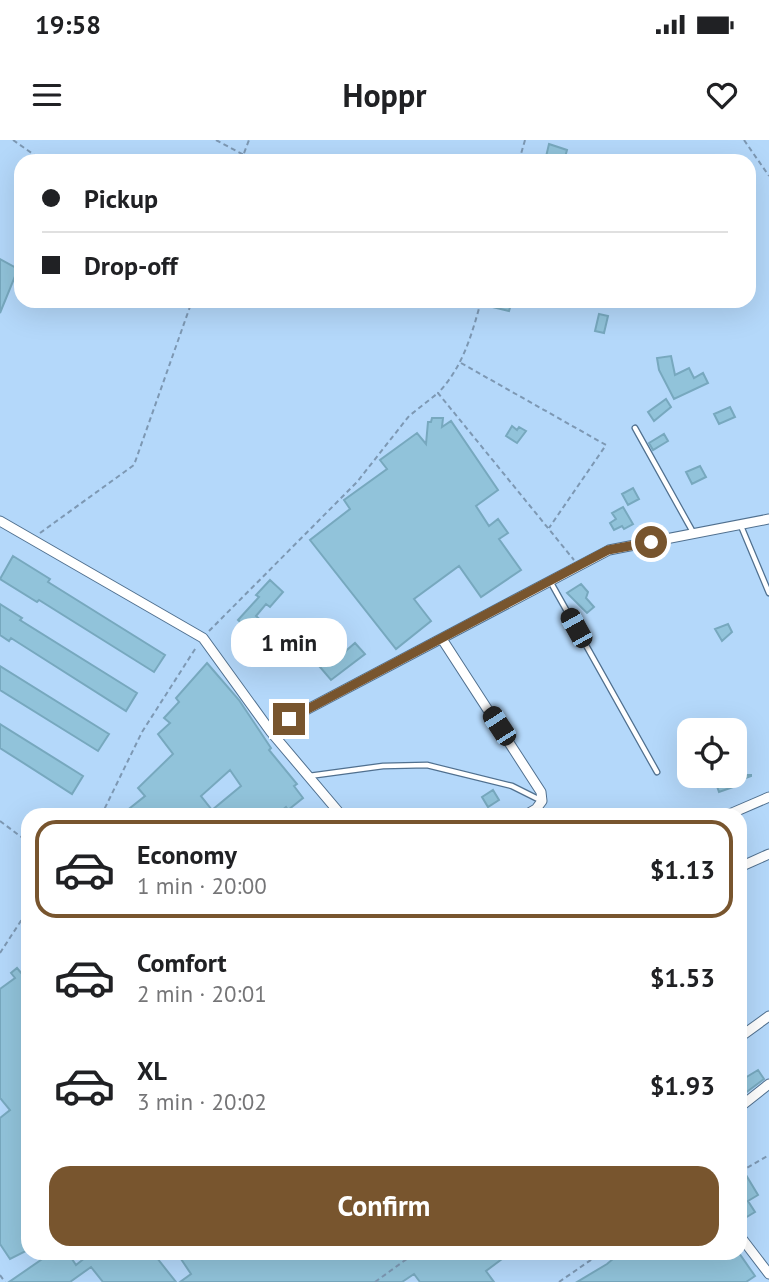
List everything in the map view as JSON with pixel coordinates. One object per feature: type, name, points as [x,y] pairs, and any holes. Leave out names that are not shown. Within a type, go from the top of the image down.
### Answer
[{"type":"street","points":[[271,732],[289,719],[608,550],[769,519]]},
{"type":"street","points":[[0,521],[203,638],[271,732],[335,808]]},
{"type":"street","points":[[442,639],[541,792],[542,801],[537,808]]},
{"type":"street","points":[[744,808],[769,797]]},
{"type":"street","points":[[747,864],[769,854]]},
{"type":"street","points":[[747,1032],[769,1016]]},
{"type":"street","points":[[747,1101],[769,1084]]},
{"type":"street","points":[[747,1245],[769,1274]]},
{"type":"lane","points":[[635,428],[694,534]]},
{"type":"lane","points":[[740,525],[769,593]]},
{"type":"lane","points":[[550,581],[657,772]]},
{"type":"lane","points":[[308,776],[383,766],[427,765],[512,786],[542,801]]},
{"type":"path","points":[[8,140],[18,144]]},
{"type":"path","points":[[13,140],[33,154]]},
{"type":"path","points":[[216,140],[242,154]]},
{"type":"path","points":[[756,157],[769,176]]},
{"type":"path","points":[[31,539],[134,465],[190,308]]},
{"type":"path","points":[[105,808],[142,732],[203,638],[357,482],[409,416],[450,381],[471,340],[479,308]]},
{"type":"path","points":[[460,362],[606,445],[549,529]]},
{"type":"path","points":[[438,393],[579,566]]},
{"type":"path","points":[[0,821],[21,837]]},
{"type":"path","points":[[0,953],[21,921]]},
{"type":"path","points":[[747,1168],[769,1155]]},
{"type":"path","points":[[375,1282],[405,1260]]},
{"type":"path","points":[[559,1282],[591,1260]]},
{"type":"path","points":[[0,1275],[5,1282]]},
{"type":"building","points":[[549,144],[567,150],[566,154],[547,154]]},
{"type":"building","points":[[0,259],[14,267],[14,279],[0,313]]},
{"type":"building","points":[[599,314],[608,316],[604,333],[595,331]]},
{"type":"building","points":[[671,356],[675,375],[689,368],[694,378],[703,373],[708,383],[674,399],[659,370],[657,358]]},
{"type":"building","points":[[666,399],[671,407],[654,421],[648,412]]},
{"type":"building","points":[[730,407],[735,417],[719,424],[714,414]]},
{"type":"building","points":[[432,418],[443,418],[442,427],[451,421],[498,490],[476,506],[489,526],[498,519],[508,533],[499,539],[521,570],[481,597],[459,566],[414,599],[431,621],[396,649],[310,540],[350,509],[344,500],[387,469],[380,460],[417,433],[426,444],[428,422],[431,422]]},
{"type":"building","points":[[512,426],[526,431],[517,443],[506,436]]},
{"type":"building","points":[[664,434],[668,441],[653,450],[649,443]]},
{"type":"building","points":[[700,466],[706,477],[692,484],[686,472]]},
{"type":"building","points":[[633,488],[639,499],[628,505],[622,494]]},
{"type":"building","points":[[623,507],[633,524],[614,530],[610,523],[616,519],[612,513]]},
{"type":"building","points":[[13,556],[50,579],[48,582],[165,655],[154,672],[39,600],[37,602],[0,579]]},
{"type":"building","points":[[270,580],[283,592],[270,607],[266,604],[256,616],[264,623],[254,635],[238,620]]},
{"type":"building","points":[[581,584],[588,592],[586,598],[594,607],[587,613],[567,593]]},
{"type":"building","points":[[0,604],[22,618],[20,620],[137,693],[126,711],[11,638],[9,641],[0,635]]},
{"type":"building","points":[[728,624],[732,632],[722,641],[715,629]]},
{"type":"building","points":[[355,643],[365,654],[331,680],[314,660],[324,651],[333,662]]},
{"type":"building","points":[[207,663],[239,700],[271,748],[269,750],[297,784],[294,786],[303,798],[290,808],[214,808],[241,786],[230,770],[201,796],[210,808],[130,808],[145,796],[138,788],[173,754],[158,734],[170,723],[164,718],[179,702],[176,698]]},
{"type":"building","points":[[0,666],[109,734],[98,751],[0,690]]},
{"type":"building","points":[[0,724],[83,776],[72,794],[0,748]]},
{"type":"building","points":[[493,790],[499,800],[488,807],[482,797]]},
{"type":"building","points":[[17,968],[21,973],[21,1254],[10,1259],[0,1244],[0,1118],[10,1110],[0,1098],[0,989],[15,978],[11,973]]},
{"type":"building","points":[[758,1070],[764,1079],[747,1092],[747,1077]]},
{"type":"building","points":[[747,1177],[758,1195],[748,1201],[755,1212],[747,1217]]},
{"type":"building","points":[[41,1260],[73,1260],[76,1265],[82,1260],[159,1260],[176,1282],[103,1282],[91,1267],[70,1282],[9,1282]]},
{"type":"building","points":[[182,1260],[501,1260],[486,1271],[494,1282],[420,1282],[414,1274],[402,1282],[180,1282],[191,1274]]},
{"type":"building","points":[[612,1260],[744,1260],[755,1276],[746,1282],[577,1282]]},
{"type":"route","points":[[289,719],[608,550],[651,542]]}]
